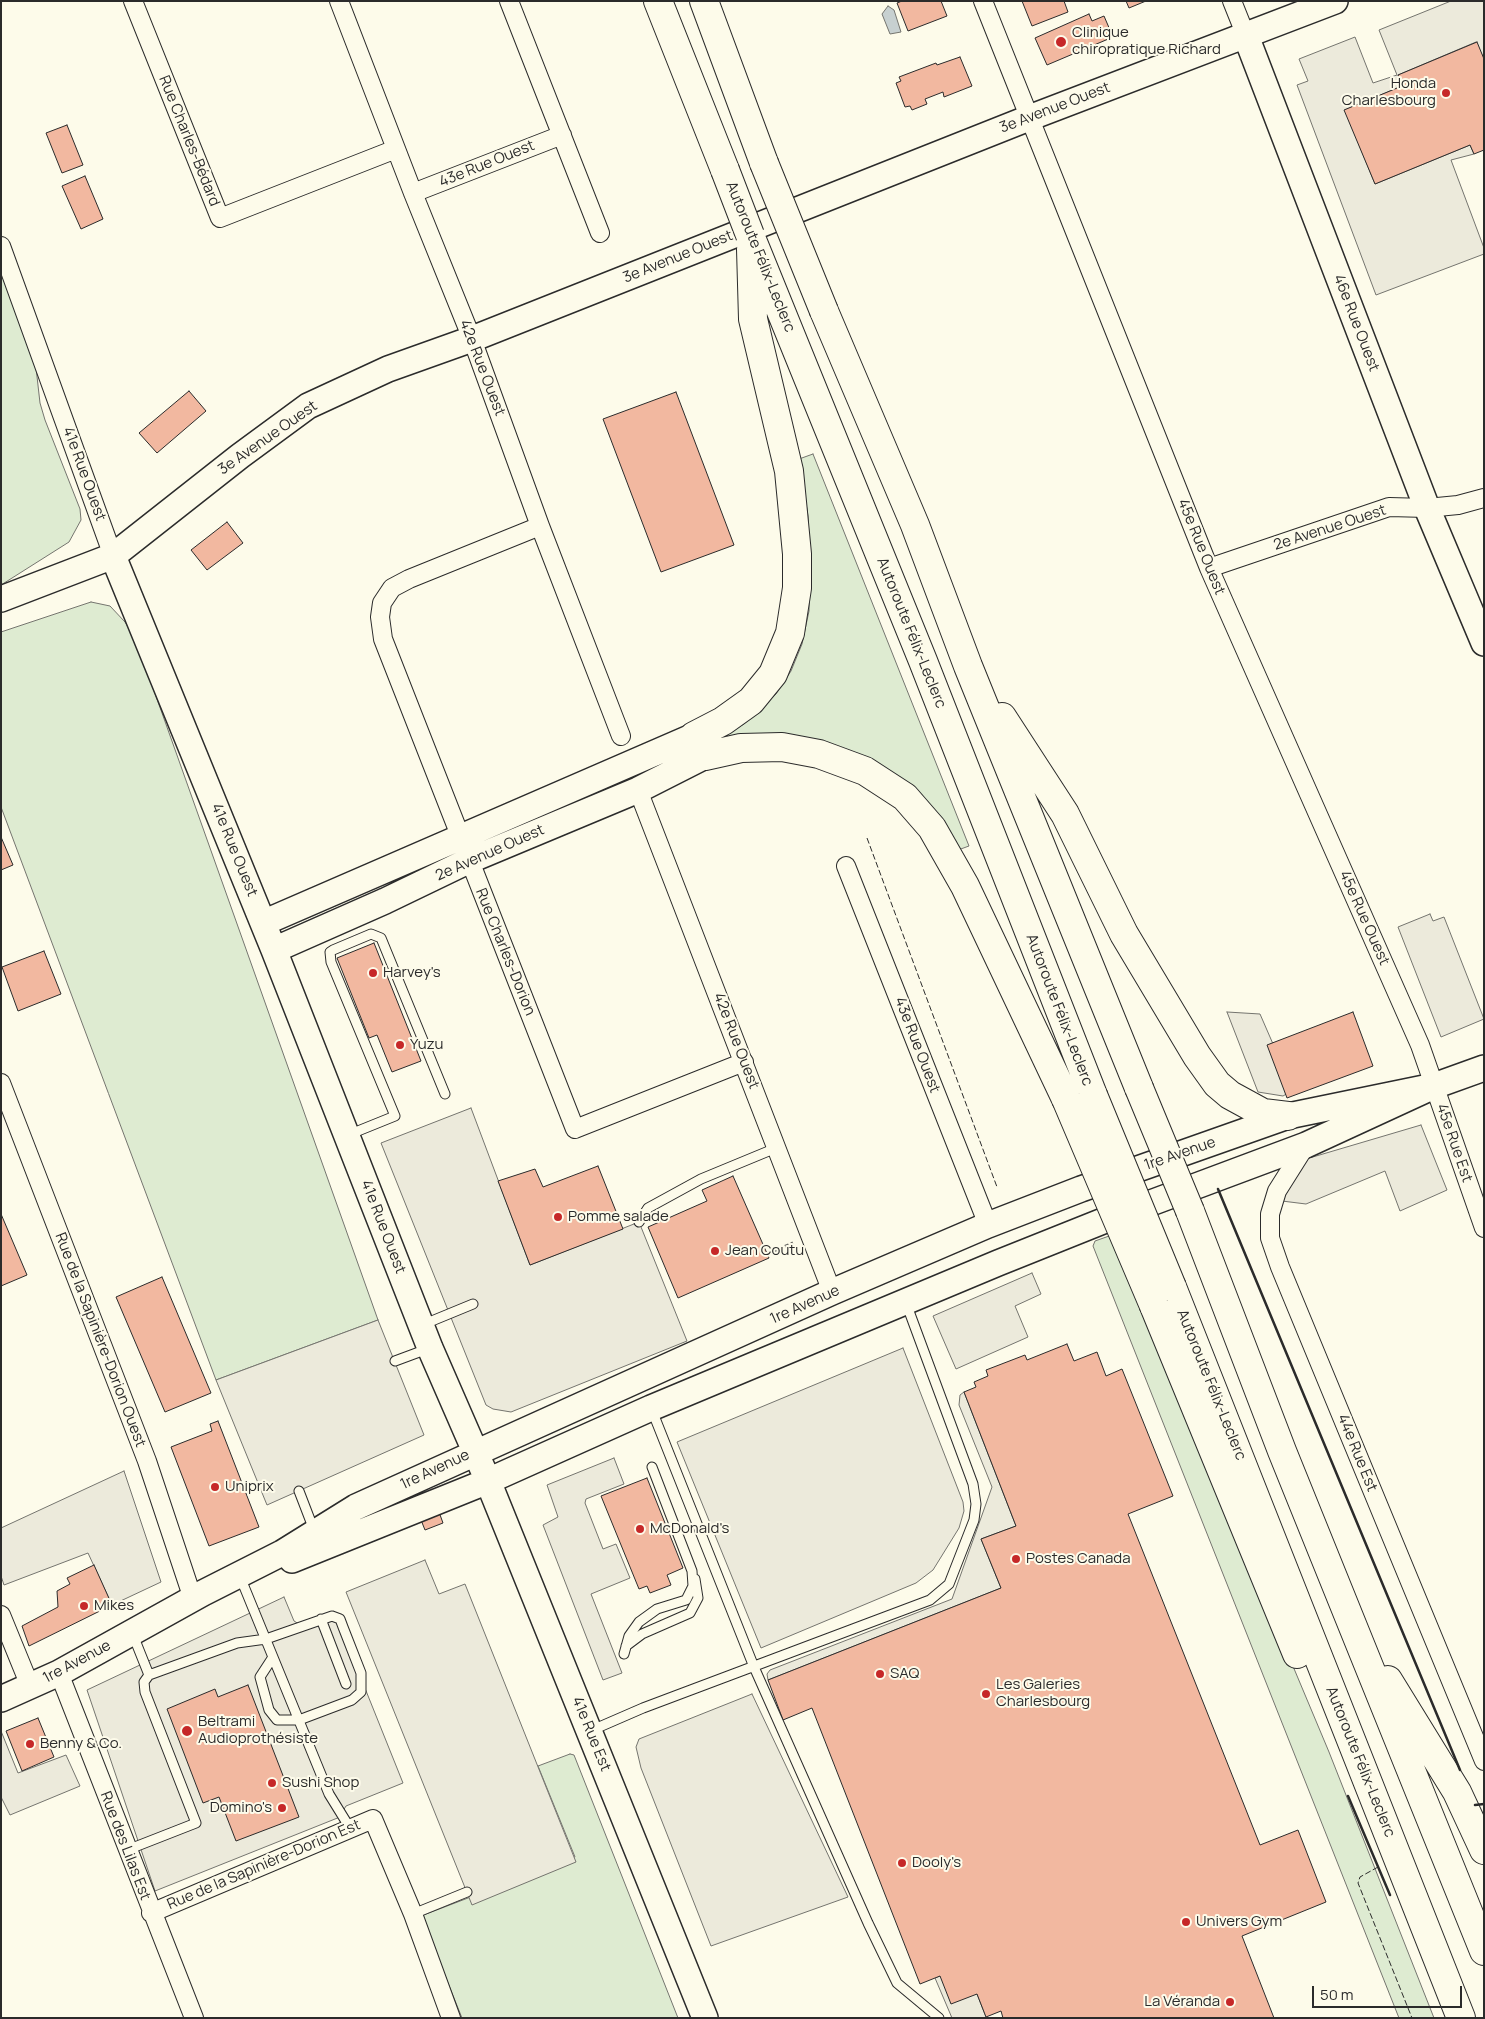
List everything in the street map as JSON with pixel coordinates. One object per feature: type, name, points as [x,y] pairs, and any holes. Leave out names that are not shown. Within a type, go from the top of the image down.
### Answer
[{"type":"highway","name":"Autoroute Félix-Leclerc","points":[[658,1],[1093,1095],[1172,1287],[1461,2018]]},
{"type":"highway","points":[[704,1],[764,163],[824,311],[915,525],[968,666],[1216,1275],[1282,1451],[1484,1951]]},
{"type":"highway","points":[[700,746],[723,721],[751,702],[773,674],[790,633],[795,597],[797,554],[788,471],[752,319],[750,236]]},
{"type":"highway","points":[[968,666],[1065,814],[1124,934],[1197,1056],[1217,1084],[1230,1095],[1263,1113],[1288,1116]]},
{"type":"highway","points":[[700,746],[741,748],[782,746],[819,754],[865,771],[905,797],[932,828],[965,886],[1066,1099],[1154,1306],[1338,1755],[1391,1842]]},
{"type":"highway","points":[[1356,1632],[1448,1776],[1484,1850]]},
{"type":"street","name":"Rue Charles-Bédard","points":[[133,1],[220,218],[396,149]]},
{"type":"street","name":"42e Rue Ouest","points":[[339,1],[472,339],[540,526],[621,736]]},
{"type":"street","points":[[509,1],[600,233]]},
{"type":"street","name":"45e Rue Ouest","points":[[983,1],[1209,568],[1420,1045],[1434,1086]]},
{"type":"street","name":"46e Rue Ouest","points":[[1232,1],[1428,508],[1484,643]]},
{"type":"street","name":"3e Avenue Ouest","points":[[1,599],[113,556],[240,456],[308,406],[388,369],[472,339],[1029,118],[1335,1]]},
{"type":"street","name":"43e Rue Ouest","points":[[413,193],[562,134]]},
{"type":"street","name":"41e Rue Ouest","points":[[1,246],[113,556],[274,950],[426,1337],[474,1452]]},
{"type":"street","name":"2e Avenue Ouest","points":[[1209,568],[1389,507],[1428,508],[1458,505],[1484,498]]},
{"type":"street","name":"Rue Charles-Dorion","points":[[540,526],[408,578],[392,588],[382,603],[380,617],[383,639],[575,1129],[744,1062]]},
{"type":"street","name":"2e Avenue Ouest","points":[[263,923],[638,790],[700,746]]},
{"type":"street","name":"2e Avenue Ouest","points":[[274,950],[385,901],[465,850],[700,746]]},
{"type":"street","name":"42e Rue Ouest","points":[[638,790],[832,1292]]},
{"type":"street","name":"43e Rue Ouest","points":[[846,866],[988,1225]]},
{"type":"street","name":"1re Avenue","points":[[198,1596],[488,1481],[651,1408],[906,1302],[1108,1219],[1306,1145],[1434,1086],[1484,1068]]},
{"type":"street","name":"Rue de la Sapinière-Dorion Ouest","points":[[2,1086],[198,1596]]},
{"type":"street","name":"1re Avenue","points":[[1,1699],[59,1673],[198,1596],[282,1553],[356,1507],[474,1452],[832,1292],[988,1225],[1081,1189],[1288,1116],[1434,1086]]},
{"type":"street","name":"45e Rue Est","points":[[1434,1086],[1484,1228]]},
{"type":"street","name":"44e Rue Est","points":[[1306,1145],[1277,1191],[1270,1214],[1270,1238],[1484,1761]]},
{"type":"street","name":"41e Rue Est","points":[[474,1452],[488,1481],[705,2018]]},
{"type":"street","points":[[1,1615],[30,1686]]},
{"type":"street","name":"Rue des Lilas Est","points":[[59,1673],[194,2018]]},
{"type":"street","name":"Rue de la Sapinière-Dorion Est","points":[[151,1912],[373,1819],[413,1914],[451,2018]]},
{"type":"lane","points":[[348,1135],[395,1116],[331,962],[330,952],[333,950],[371,934],[381,938],[445,1094]]},
{"type":"lane","points":[[640,1222],[648,1208],[701,1179],[776,1148]]},
{"type":"lane","points":[[590,1731],[643,1708],[930,1600],[949,1584],[974,1520],[976,1504],[973,1484],[906,1302]]},
{"type":"lane","points":[[395,1361],[473,1304]]},
{"type":"lane","points":[[651,1408],[754,1667],[846,1875],[897,1983],[939,2018]]},
{"type":"lane","points":[[652,1467],[698,1586],[698,1598],[690,1613],[642,1634],[625,1650],[629,1636],[639,1622],[657,1609],[686,1600],[693,1586],[692,1572]]},
{"type":"lane","points":[[299,1491],[314,1533]]},
{"type":"lane","points":[[241,1579],[329,1794],[350,1828]]},
{"type":"lane","points":[[127,1850],[196,1823],[145,1692],[144,1682],[149,1674],[236,1642],[266,1639],[332,1616],[340,1619],[361,1674],[363,1684],[361,1692],[352,1700],[299,1720],[277,1720],[269,1710],[261,1687],[260,1677],[273,1656]]},
{"type":"lane","points":[[321,1619],[346,1684]]},
{"type":"lane","points":[[132,1633],[149,1674]]},
{"type":"lane","points":[[413,1914],[467,1892]]},
{"type":"path","points":[[767,1254],[810,1236]]},
{"type":"green space","points":[[1,260],[33,341],[40,403],[80,509],[81,520],[69,542],[1,585]]},
{"type":"green space","points":[[813,454],[969,846],[958,850],[906,786],[727,741],[725,734],[744,724],[776,694],[791,671],[802,644],[809,611],[810,562],[808,516],[799,459]]},
{"type":"green space","points":[[91,602],[110,606],[125,622],[136,640],[378,1320],[216,1380],[1,807],[1,632]]},
{"type":"green space","points":[[1112,1235],[1329,1752],[1434,2018],[1399,2018],[1093,1246],[1095,1241]]},
{"type":"green space","points":[[570,1754],[574,1755],[678,2018],[462,2018],[421,1916],[575,1857],[538,1766]]},
{"type":"shaded area","points":[[1451,1],[1484,1],[1484,59],[1476,42],[1398,75],[1402,86],[1345,110],[1375,184],[1470,145],[1474,154],[1451,160],[1484,248],[1484,254],[1376,295],[1297,85],[1308,81],[1299,59],[1355,37],[1373,83],[1397,75],[1379,30]]},
{"type":"shaded area","points":[[888,6],[894,10],[901,32],[890,34],[882,14]]},
{"type":"shaded area","points":[[1430,914],[1433,921],[1444,917],[1484,1019],[1441,1037],[1398,927]]},
{"type":"shaded area","points":[[1227,1012],[1260,1014],[1293,1090],[1283,1096],[1258,1092]]},
{"type":"shaded area","points":[[471,1108],[530,1265],[639,1222],[687,1341],[511,1412],[493,1409],[486,1405],[381,1143]]},
{"type":"shaded area","points":[[1421,1125],[1447,1190],[1400,1211],[1385,1171],[1306,1204],[1282,1201],[1306,1159]]},
{"type":"shaded area","points":[[1032,1273],[1041,1294],[1015,1306],[1028,1337],[956,1369],[933,1316]]},
{"type":"shaded area","points":[[378,1320],[424,1435],[267,1505],[216,1380]]},
{"type":"shaded area","points":[[903,1348],[963,1502],[964,1511],[959,1528],[933,1570],[916,1583],[761,1648],[677,1442]]},
{"type":"shaded area","points":[[964,1392],[1016,1526],[981,1539],[1001,1588],[768,1680],[767,1674],[770,1670],[952,1599],[992,1487],[959,1405],[960,1395]]},
{"type":"shaded area","points":[[614,1458],[624,1484],[586,1499],[585,1503],[603,1549],[616,1544],[630,1578],[591,1594],[622,1673],[603,1680],[543,1525],[558,1517],[547,1485]]},
{"type":"shaded area","points":[[124,1471],[161,1582],[112,1605],[88,1553],[4,1585],[1,1576],[1,1528]]},
{"type":"shaded area","points":[[425,1560],[439,1594],[465,1584],[576,1862],[472,1905],[346,1592]]},
{"type":"shaded area","points":[[284,1597],[294,1621],[299,1624],[304,1625],[334,1611],[403,1783],[346,1806],[343,1811],[345,1815],[155,1891],[87,1690]]},
{"type":"shaded area","points":[[752,1694],[848,1897],[711,1946],[641,1768],[636,1747],[639,1739]]},
{"type":"shaded area","points":[[1,1731],[18,1773],[66,1755],[80,1786],[10,1815],[1,1797]]},
{"type":"shaded area","points":[[940,1976],[977,1994],[986,2017],[989,2018],[952,2018],[935,1978]]},
{"type":"building","points":[[902,1],[941,1],[947,16],[908,31],[897,3]]},
{"type":"building","points":[[1022,1],[1064,1],[1068,12],[1032,26]]},
{"type":"building","points":[[1126,1],[1146,1],[1129,8]]},
{"type":"building","points":[[1089,14],[1092,21],[1104,16],[1113,37],[1047,65],[1035,38]]},
{"type":"building","points":[[1477,42],[1484,59],[1484,150],[1474,154],[1470,145],[1375,184],[1344,110],[1402,86],[1398,75]]},
{"type":"building","points":[[960,57],[972,86],[944,97],[943,92],[925,99],[927,104],[912,110],[910,106],[905,107],[896,83],[901,81],[899,77],[936,63],[937,65]]},
{"type":"building","points":[[67,125],[83,165],[62,173],[46,133]]},
{"type":"building","points":[[85,176],[103,219],[81,229],[62,186]]},
{"type":"building","points":[[189,391],[206,411],[157,453],[139,433]]},
{"type":"building","points":[[676,392],[734,545],[661,572],[603,419]]},
{"type":"building","points":[[227,522],[243,543],[207,570],[191,550]]},
{"type":"building","points":[[1,837],[13,865],[1,870]]},
{"type":"building","points":[[374,943],[421,1061],[392,1072],[377,1035],[369,1038],[337,958]]},
{"type":"building","points":[[44,951],[61,994],[18,1011],[2,967]]},
{"type":"building","points":[[1353,1012],[1373,1066],[1287,1098],[1267,1045]]},
{"type":"building","points":[[598,1166],[623,1229],[530,1265],[498,1181],[535,1169],[543,1187]]},
{"type":"building","points":[[733,1176],[769,1258],[678,1298],[648,1227],[707,1201],[702,1190]]},
{"type":"building","points":[[1,1214],[27,1275],[1,1286]]},
{"type":"building","points":[[162,1277],[211,1393],[165,1412],[116,1297]]},
{"type":"building","name":"Les Galeries Charlesbourg","points":[[1067,1344],[1074,1361],[1097,1352],[1106,1376],[1122,1369],[1173,1496],[1128,1514],[1260,1845],[1298,1830],[1326,1902],[1242,1936],[1274,2018],[1003,2018],[1001,2011],[986,2017],[977,1994],[951,2004],[940,1976],[920,1984],[812,1708],[783,1720],[768,1680],[1001,1588],[981,1539],[1016,1526],[964,1392],[976,1387],[974,1382],[988,1376],[986,1370],[1025,1355],[1027,1360]]},
{"type":"building","name":"Uniprix","points":[[218,1421],[259,1527],[209,1546],[171,1447],[212,1431],[210,1424]]},
{"type":"building","points":[[647,1478],[683,1568],[667,1575],[671,1585],[650,1593],[647,1586],[639,1589],[601,1496]]},
{"type":"building","points":[[439,1512],[443,1523],[425,1530],[421,1520]]},
{"type":"building","name":"Mikes","points":[[94,1565],[112,1605],[29,1646],[22,1626],[58,1607],[57,1591],[70,1584],[67,1578]]},
{"type":"building","points":[[248,1685],[299,1817],[236,1841],[219,1797],[203,1803],[167,1709],[215,1689],[218,1697]]},
{"type":"building","name":"Benny & Co.","points":[[38,1718],[54,1757],[22,1771],[6,1731]]},
{"type":"fence","points":[[867,838],[997,1187]]},
{"type":"fence","points":[[1378,1867],[1360,1877],[1358,1883],[1412,2018]]},
{"type":"wall","points":[[1218,1189],[1460,1770]]},
{"type":"wall","points":[[1348,1796],[1390,1895]]},
{"type":"wall","points":[[1475,1805],[1484,1804]]},
{"type":"place","name":"Clinique chiropratique Richard","points":[[1061,42]]},
{"type":"place","name":"Honda Charlesbourg","points":[[1446,93]]},
{"type":"place","name":"Harvey's","points":[[373,973]]},
{"type":"place","name":"Yuzu","points":[[400,1045]]},
{"type":"place","name":"Pomme salade","points":[[558,1217]]},
{"type":"place","name":"Jean Coutu","points":[[715,1251]]},
{"type":"place","name":"Uniprix","points":[[215,1487]]},
{"type":"place","name":"McDonald's","points":[[640,1529]]},
{"type":"place","name":"Postes Canada","points":[[1016,1559]]},
{"type":"place","name":"Mikes","points":[[84,1606]]},
{"type":"place","name":"SAQ","points":[[880,1674]]},
{"type":"place","name":"Les Galeries Charlesbourg","points":[[986,1694]]},
{"type":"place","name":"Beltrami Audioprothésiste","points":[[187,1731]]},
{"type":"place","name":"Benny & Co.","points":[[30,1744]]},
{"type":"place","name":"Sushi Shop","points":[[272,1783]]},
{"type":"place","name":"Domino's","points":[[282,1808]]},
{"type":"place","name":"Dooly's","points":[[902,1863]]},
{"type":"place","name":"Univers Gym","points":[[1186,1922]]},
{"type":"place","name":"La Véranda","points":[[1230,2002]]}]
